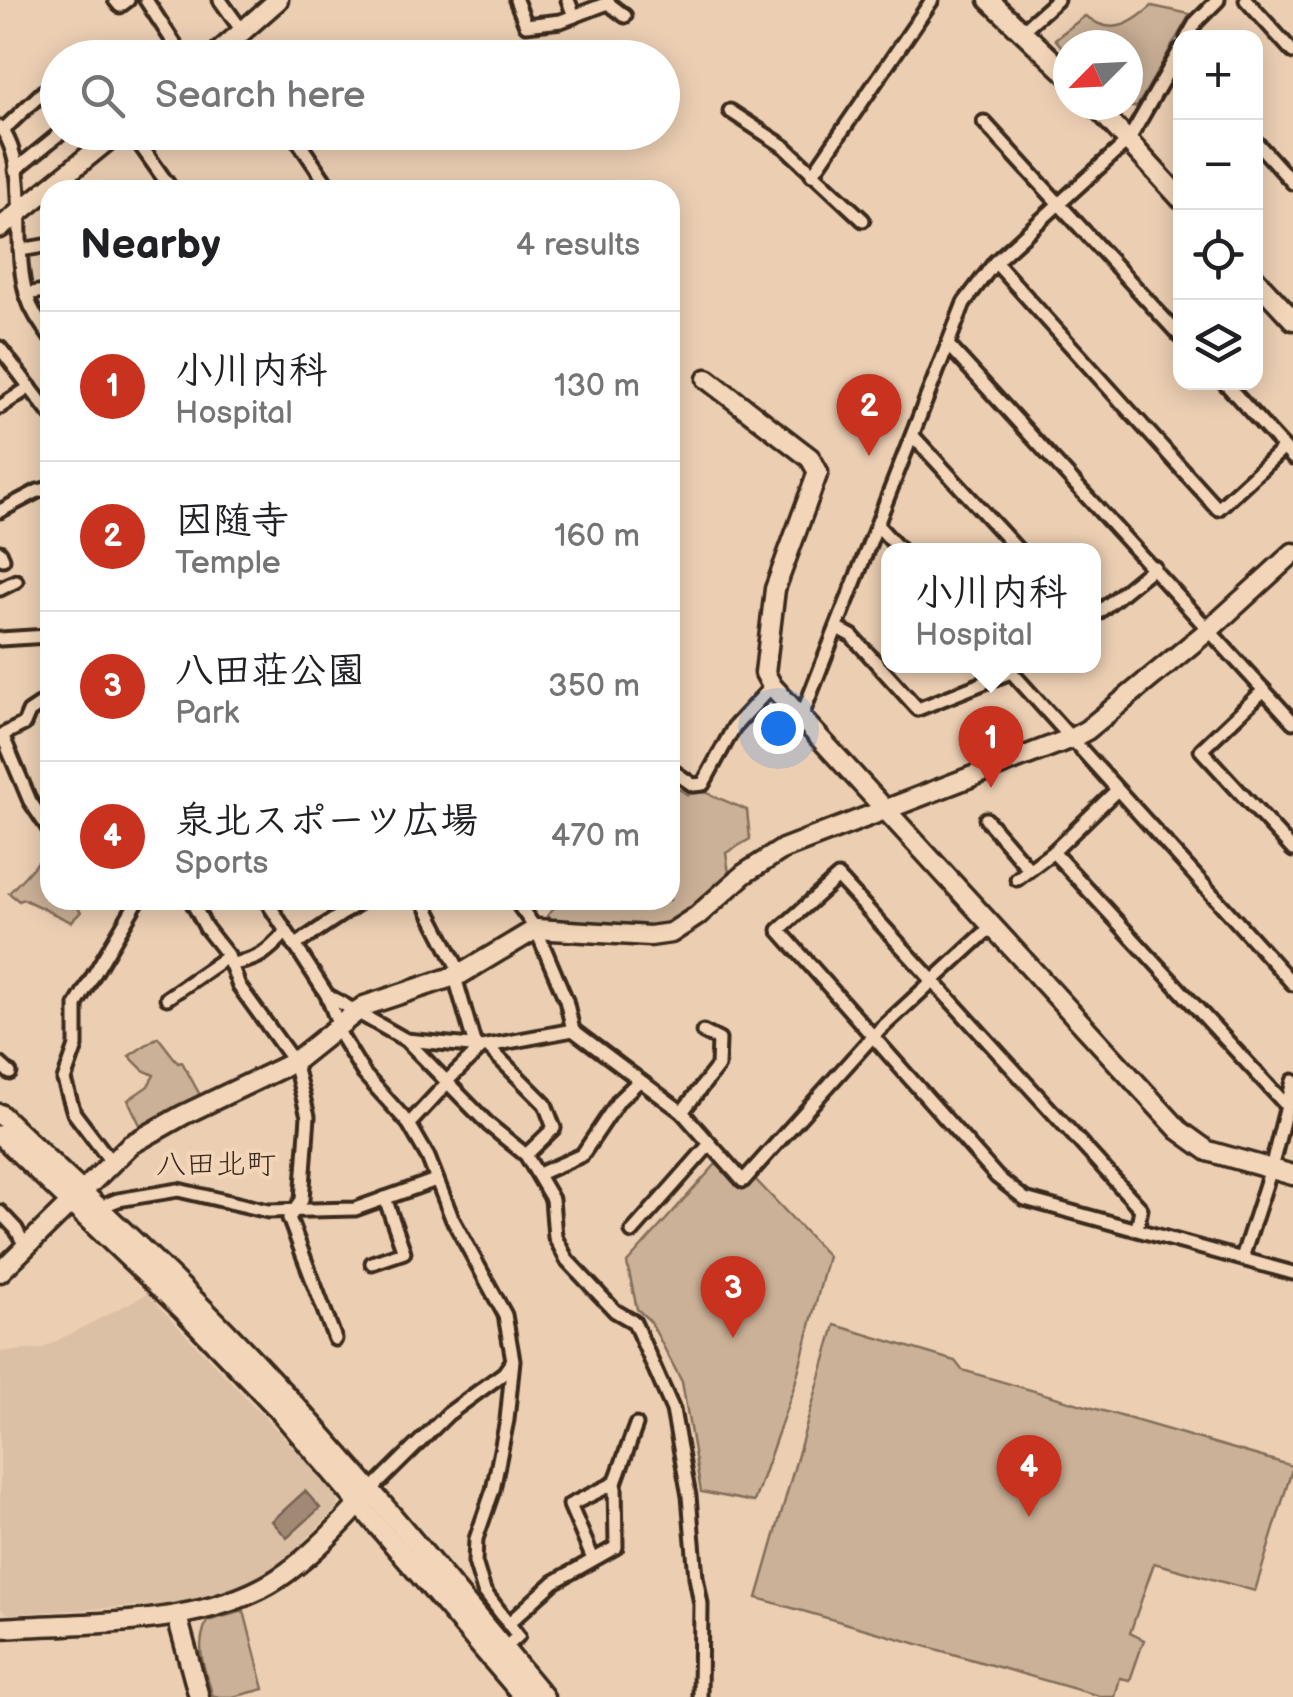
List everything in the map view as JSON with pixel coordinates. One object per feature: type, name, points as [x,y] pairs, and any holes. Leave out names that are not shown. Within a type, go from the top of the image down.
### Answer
[{"type":"street","points":[[116,0],[120,6],[128,0]]},
{"type":"street","points":[[146,0],[172,40]]},
{"type":"street","points":[[220,0],[237,40]]},
{"type":"street","points":[[243,40],[278,0]]},
{"type":"street","points":[[516,0],[526,25],[574,16],[608,3],[625,16]]},
{"type":"street","points":[[568,0],[574,16]]},
{"type":"street","points":[[812,175],[932,0]]},
{"type":"street","points":[[989,0],[1053,60]]},
{"type":"street","points":[[1023,30],[1057,0]]},
{"type":"street","points":[[1192,30],[1218,0]]},
{"type":"street","points":[[1246,0],[1293,52]]},
{"type":"street","points":[[801,718],[964,303],[996,262],[1128,141],[1173,66]]},
{"type":"street","points":[[40,96],[2,129],[15,170],[26,294],[40,323]]},
{"type":"street","points":[[730,111],[785,147],[863,220]]},
{"type":"street","points":[[1109,120],[1173,190]]},
{"type":"street","points":[[984,122],[1173,328]]},
{"type":"street","points":[[15,170],[40,150]]},
{"type":"street","points":[[59,180],[96,150]]},
{"type":"street","points":[[144,150],[165,180]]},
{"type":"street","points":[[304,150],[324,180]]},
{"type":"street","points":[[1263,150],[1293,183]]},
{"type":"street","points":[[0,228],[40,195]]},
{"type":"street","points":[[20,250],[40,247]]},
{"type":"street","points":[[996,262],[1218,509],[1288,453],[1231,390]]},
{"type":"street","points":[[1263,288],[1293,320]]},
{"type":"street","points":[[26,294],[40,292]]},
{"type":"street","points":[[948,345],[1293,722]]},
{"type":"street","points":[[0,348],[40,400]]},
{"type":"street","points":[[706,378],[810,458],[818,472],[775,589],[765,673],[772,686],[1179,1130],[1208,1151],[1293,1175]]},
{"type":"street","points":[[0,407],[30,386]]},
{"type":"street","points":[[914,437],[1012,543]]},
{"type":"street","points":[[0,511],[40,490]]},
{"type":"street","points":[[878,526],[894,543]]},
{"type":"street","points":[[0,1272],[112,1163],[149,1133],[294,1062],[364,1006],[458,975],[536,929],[650,936],[671,933],[697,916],[744,874],[783,849],[1072,738],[1087,730],[1210,629],[1293,553]]},
{"type":"street","points":[[1101,610],[1154,567]]},
{"type":"street","points":[[0,589],[16,580]]},
{"type":"street","points":[[837,628],[852,636],[881,668]]},
{"type":"street","points":[[0,640],[40,637]]},
{"type":"street","points":[[885,673],[918,709],[999,673]]},
{"type":"street","points":[[1012,673],[1293,984]]},
{"type":"street","points":[[680,777],[693,786],[703,784],[734,727],[772,686]]},
{"type":"street","points":[[1264,690],[1201,750],[1293,850]]},
{"type":"street","points":[[40,705],[29,712],[24,724],[2,736],[40,816]]},
{"type":"street","points":[[1018,879],[1053,852],[1117,790]]},
{"type":"street","points":[[986,819],[1029,869]]},
{"type":"street","points":[[1053,852],[1286,1106]]},
{"type":"street","points":[[1137,1229],[1141,1209],[838,877],[779,930],[997,1177],[1014,1191],[1026,1198],[1293,1274]]},
{"type":"street","points":[[112,1163],[74,1113],[64,1080],[76,1046],[76,1006],[132,910]]},
{"type":"street","points":[[196,910],[229,960],[239,986],[294,1062],[308,1116],[302,1200],[290,1218],[335,1339]]},
{"type":"street","points":[[272,910],[327,995],[338,1027],[364,1074],[409,1124],[428,1157],[505,1315],[513,1360],[507,1420],[493,1490],[476,1539],[475,1562],[484,1590],[518,1636],[504,1649]]},
{"type":"street","points":[[294,946],[348,910]]},
{"type":"street","points":[[428,910],[458,975],[481,1046],[544,1104],[554,1128],[526,1155]]},
{"type":"street","points":[[523,910],[536,929],[566,1000],[573,1030],[682,1112],[743,1181],[872,1037],[991,928]]},
{"type":"street","points":[[168,998],[229,960],[252,962],[267,954],[286,932]]},
{"type":"street","points":[[327,995],[406,1040],[488,1125],[526,1155],[552,1199],[555,1236],[566,1260],[615,1311],[634,1322],[673,1410],[689,1496],[702,1604],[700,1697]]},
{"type":"street","points":[[406,1040],[481,1046],[573,1030]]},
{"type":"street","points":[[682,1112],[718,1066],[719,1040],[703,1032]]},
{"type":"street","points":[[409,1124],[481,1046]]},
{"type":"street","points":[[539,1174],[582,1155],[620,1100],[639,1080]]},
{"type":"street","points":[[1242,1258],[1293,1081]]},
{"type":"street","points":[[0,1114],[365,1497],[544,1697]]},
{"type":"street","points":[[0,1134],[76,1197],[100,1207],[241,1347],[524,1697]]},
{"type":"street","points":[[632,1232],[709,1146]]},
{"type":"street","points":[[100,1207],[118,1200],[178,1190],[268,1211],[355,1209],[436,1180]]},
{"type":"street","points":[[372,1263],[404,1252],[385,1198]]},
{"type":"street","points":[[0,1212],[16,1228],[25,1246]]},
{"type":"street","points":[[0,1628],[177,1616],[242,1596],[278,1579],[305,1558],[448,1414],[504,1374],[513,1360]]},
{"type":"street","points":[[508,1624],[554,1582],[616,1546],[614,1482],[636,1425]]},
{"type":"street","points":[[594,1559],[570,1505],[614,1482]]},
{"type":"street","points":[[177,1616],[199,1697]]},
{"type":"shaded area","points":[[1152,6],[1190,14],[1181,30],[1173,30],[1173,44],[1143,96],[1143,30],[1067,30],[1085,16],[1114,27],[1135,19]]},
{"type":"shaded area","points":[[680,790],[688,795],[700,790],[747,810],[750,839],[726,853],[730,880],[664,928],[557,925],[547,916],[552,910],[680,910]]},
{"type":"shaded area","points":[[40,860],[40,907],[23,899],[19,901],[9,893]]},
{"type":"shaded area","points":[[46,910],[80,910],[71,922]]},
{"type":"shaded area","points":[[158,1037],[178,1063],[182,1062],[201,1097],[142,1129],[128,1100],[148,1086],[154,1075],[129,1056]]},
{"type":"shaded area","points":[[716,1164],[744,1187],[754,1178],[828,1256],[795,1384],[754,1502],[701,1492],[682,1382],[650,1321],[637,1309],[627,1263]]},
{"type":"shaded area","points":[[147,1294],[339,1495],[337,1508],[284,1561],[256,1579],[228,1589],[173,1604],[8,1614],[0,1608],[0,1352],[41,1349]]},
{"type":"shaded area","points":[[835,1325],[955,1361],[962,1370],[1293,1466],[1255,1591],[1154,1563],[1130,1633],[1144,1640],[1130,1680],[1120,1678],[1115,1697],[1103,1697],[757,1598]]},
{"type":"shaded area","points":[[305,1491],[320,1508],[287,1538],[272,1521]]},
{"type":"shaded area","points":[[244,1611],[264,1689],[233,1697],[213,1697],[202,1659],[203,1631],[207,1621]]},
{"type":"place","name":"因随寺","points":[[869,456]]},
{"type":"place","name":"小川内科","points":[[991,788]]},
{"type":"place","name":"八田荘公園","points":[[733,1338]]},
{"type":"place","name":"泉北スポーツ広場","points":[[1029,1517]]},
{"type":"district","name":"八田北町","points":[[216,1165]]}]
